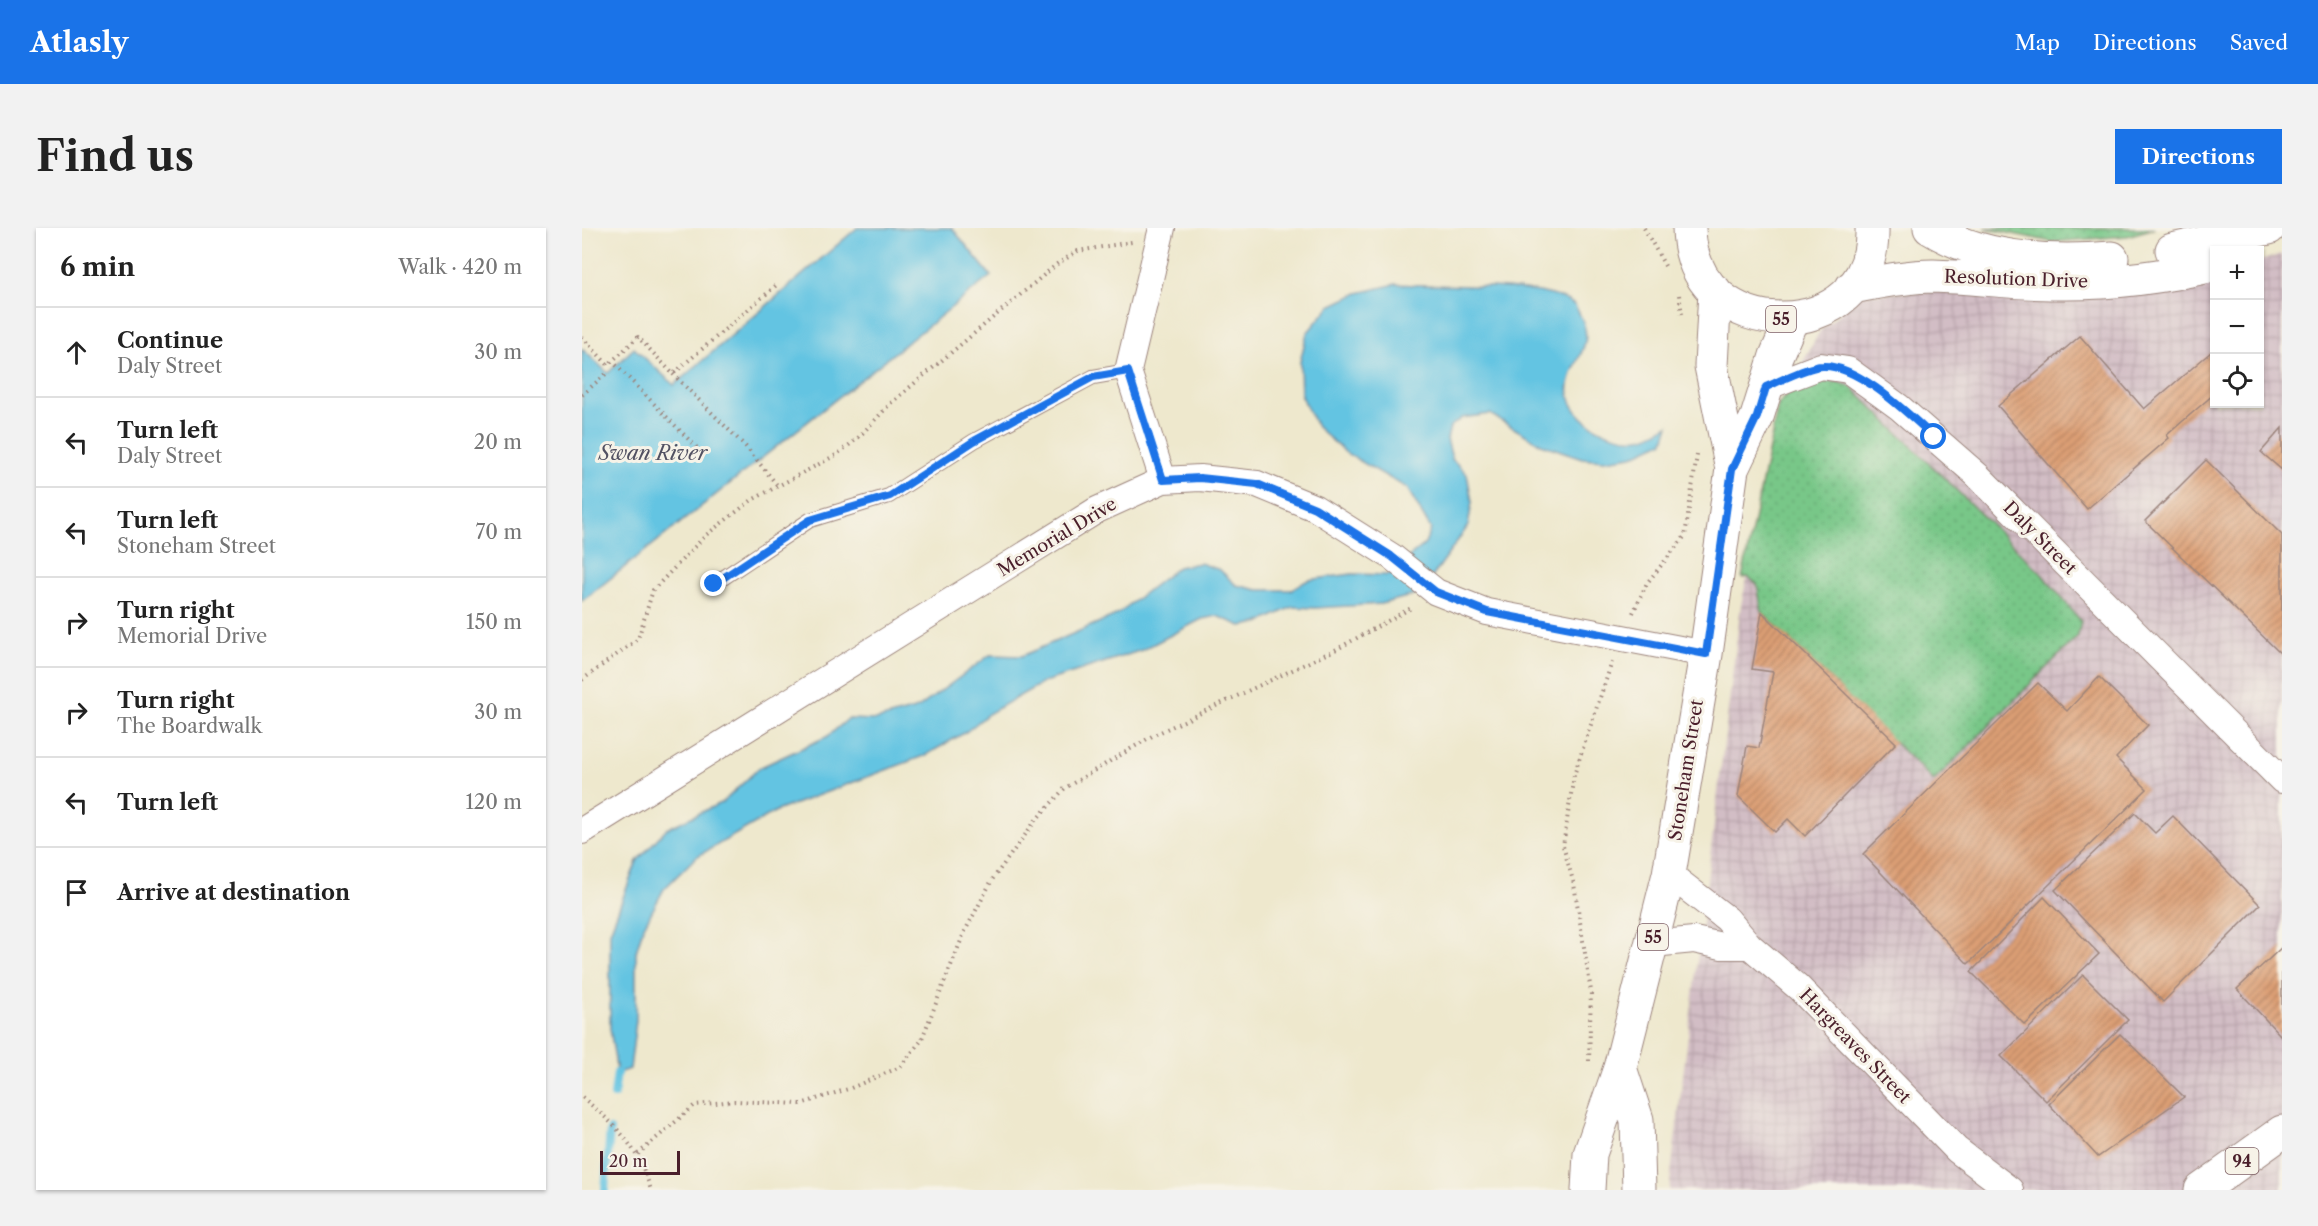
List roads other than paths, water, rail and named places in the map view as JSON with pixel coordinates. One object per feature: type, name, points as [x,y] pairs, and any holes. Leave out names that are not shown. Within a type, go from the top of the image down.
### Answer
[{"type":"main road","name":"55","points":[[1689,228],[1692,253],[1701,273],[1714,291],[1737,309],[1764,318],[1792,319],[1814,314],[1835,303],[1852,287],[1866,264],[1872,228]]},
{"type":"main road","name":"Resolution Drive","points":[[1930,228],[2006,256],[2091,260],[2188,248],[2269,228]]},
{"type":"main road","points":[[2264,251],[2282,246]]},
{"type":"main road","name":"Resolution Drive","points":[[1852,287],[1897,278],[1933,276],[2037,283],[2098,281],[2148,277],[2210,266]]},
{"type":"main road","name":"Stoneham Street","points":[[1714,291],[1711,366],[1732,469]]},
{"type":"main road","name":"Stoneham Street","points":[[1588,1190],[1590,1154],[1604,1068],[1652,944],[1669,874],[1706,654],[1732,469],[1757,417],[1792,319]]},
{"type":"main road","points":[[1604,1068],[1636,1120],[1639,1190]]},
{"type":"main road","name":"94","points":[[2201,1190],[2282,1132]]},
{"type":"street","points":[[1161,233],[1128,371],[1163,480]]},
{"type":"street","name":"Daly Street","points":[[1766,387],[1821,366],[1848,370],[1899,407],[1977,475],[2282,780]]},
{"type":"street","name":"Memorial Drive","points":[[582,831],[1097,510],[1163,480],[1200,478],[1257,484],[1315,508],[1391,556],[1439,592],[1487,612],[1706,654]]},
{"type":"street","name":"Hargreaves Street","points":[[1669,874],[1727,919],[1750,946],[1798,987],[1957,1150],[2010,1190]]},
{"type":"street","points":[[1652,944],[1694,940],[1722,946],[1750,946]]},
{"type":"street","name":"Hargreaves Street","points":[[1957,1150],[1982,1190]]},
{"type":"lane","points":[[714,584],[810,520],[890,496],[974,441],[1093,377],[1128,371]]},
{"type":"water","name":"Swan River","points":[[857,228],[952,228],[991,276],[582,601],[582,349],[608,373],[634,348],[674,385]]},
{"type":"water","points":[[1396,284],[1514,289],[1558,297],[1573,304],[1580,315],[1586,335],[1569,384],[1569,396],[1574,407],[1581,417],[1592,425],[1616,436],[1640,438],[1669,425],[1664,441],[1632,456],[1605,460],[1582,458],[1541,444],[1490,414],[1462,418],[1450,427],[1447,439],[1452,459],[1467,474],[1472,502],[1468,526],[1421,593],[1381,604],[1292,607],[1259,623],[1241,626],[1217,616],[1202,619],[1142,650],[1044,682],[988,714],[966,732],[926,755],[776,811],[696,857],[664,889],[643,928],[636,952],[636,1020],[630,1069],[617,1073],[610,1028],[610,932],[637,861],[666,829],[723,802],[759,768],[828,736],[848,719],[876,720],[918,708],[990,655],[1022,656],[1116,615],[1178,567],[1200,563],[1220,570],[1236,585],[1258,590],[1291,590],[1308,580],[1352,574],[1387,575],[1425,544],[1431,529],[1407,488],[1346,453],[1317,427],[1301,396],[1300,362],[1307,333],[1330,306],[1358,293]]},
{"type":"waterway","points":[[614,1095],[617,1073]]},
{"type":"waterway","points":[[605,1190],[610,1130]]}]
